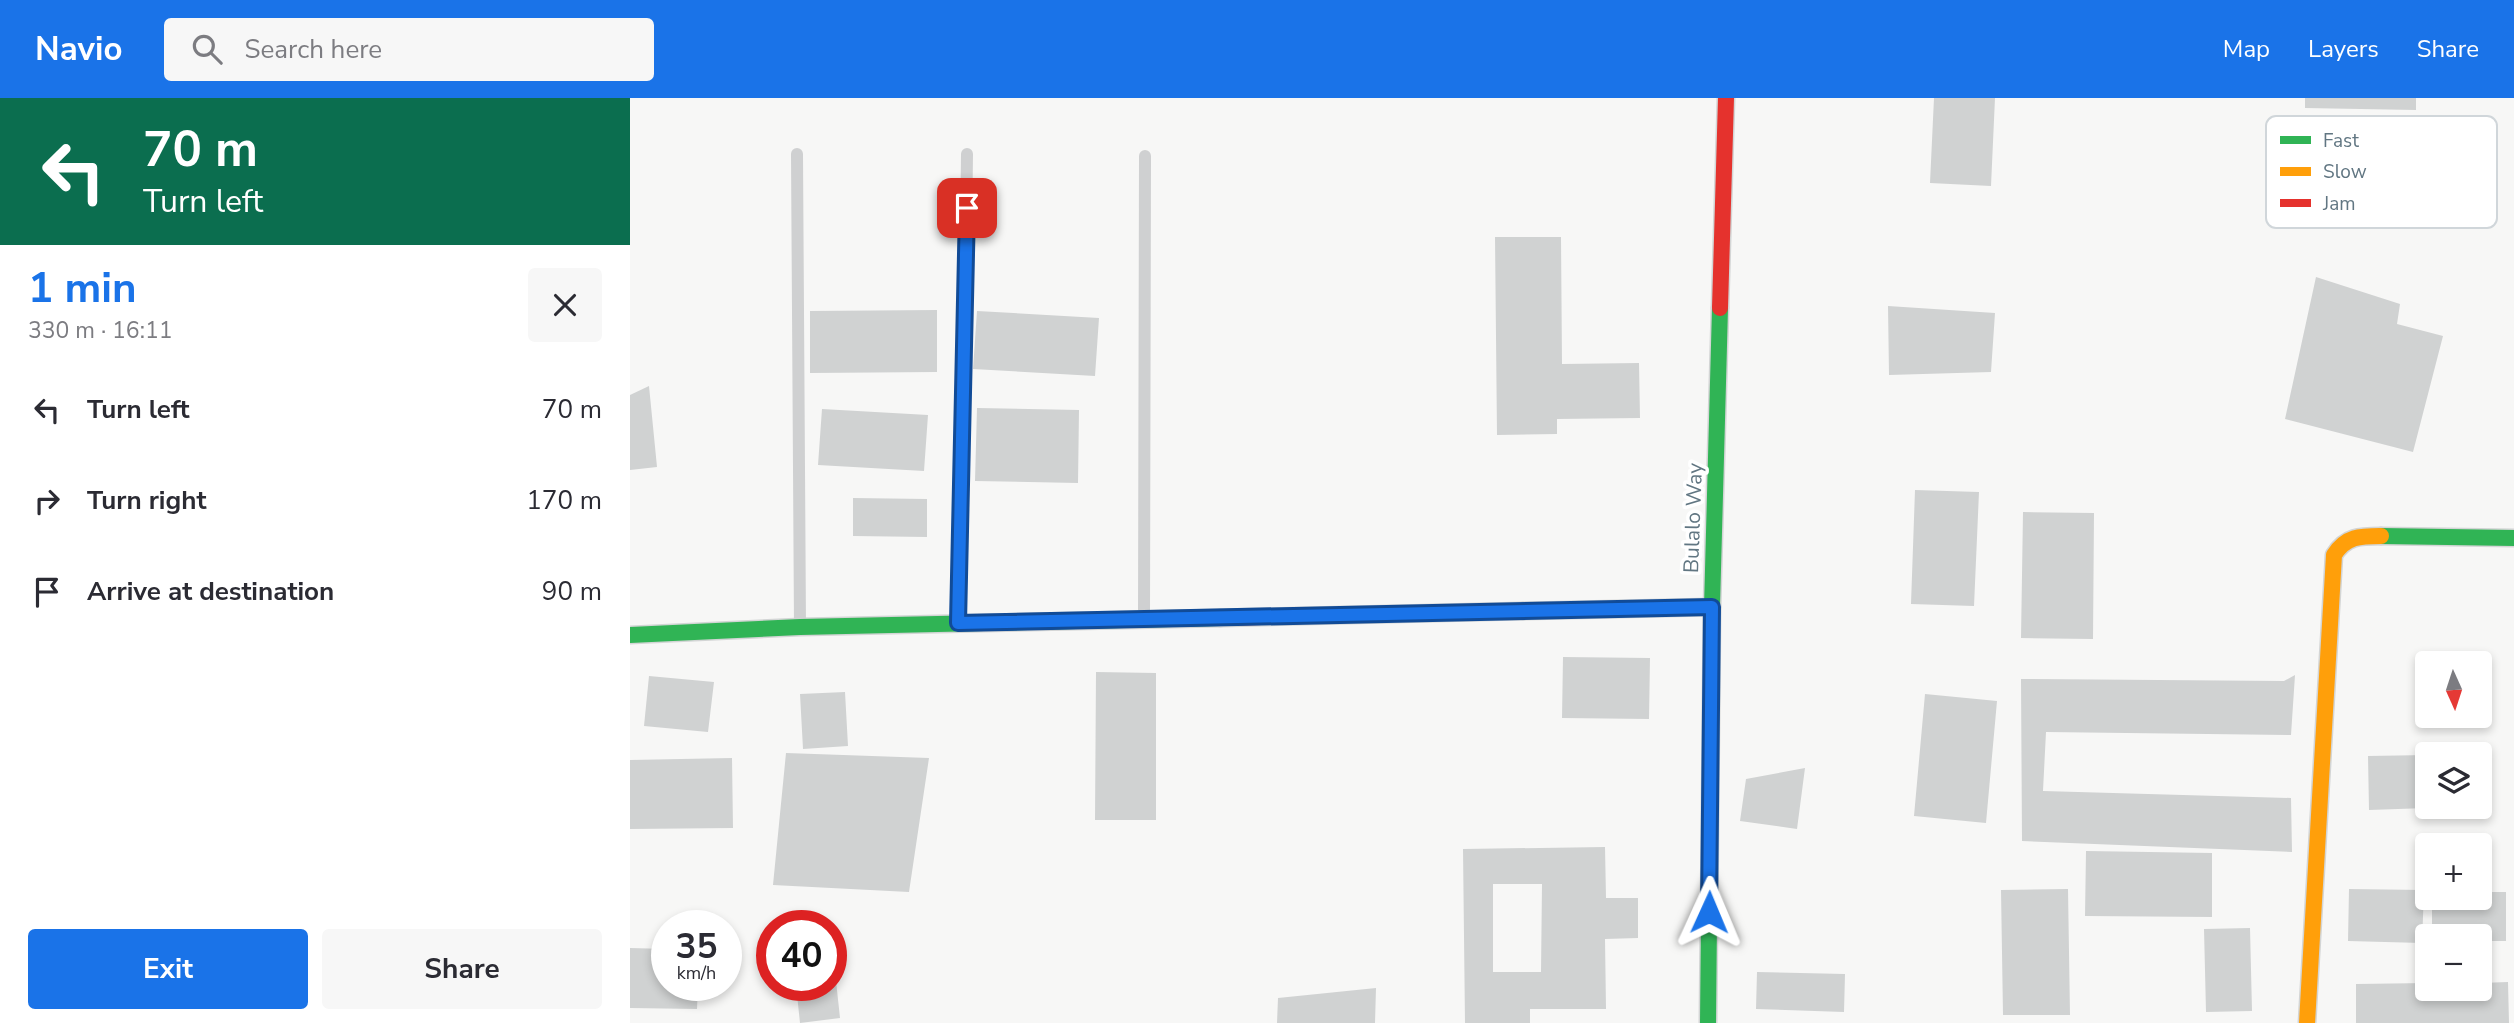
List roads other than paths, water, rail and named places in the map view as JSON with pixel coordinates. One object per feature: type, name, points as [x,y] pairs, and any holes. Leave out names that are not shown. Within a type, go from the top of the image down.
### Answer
[{"type":"street","name":"Bulalo Way","points":[[1708,1023],[1712,607],[1726,98]]},
{"type":"street","points":[[2307,1023],[2334,555],[2342,543],[2358,536],[2514,538]]},
{"type":"street","points":[[630,635],[800,626],[1712,607]]},
{"type":"lane","points":[[797,154],[800,626]]},
{"type":"lane","points":[[958,623],[967,154]]},
{"type":"lane","points":[[1144,619],[1145,156]]}]
